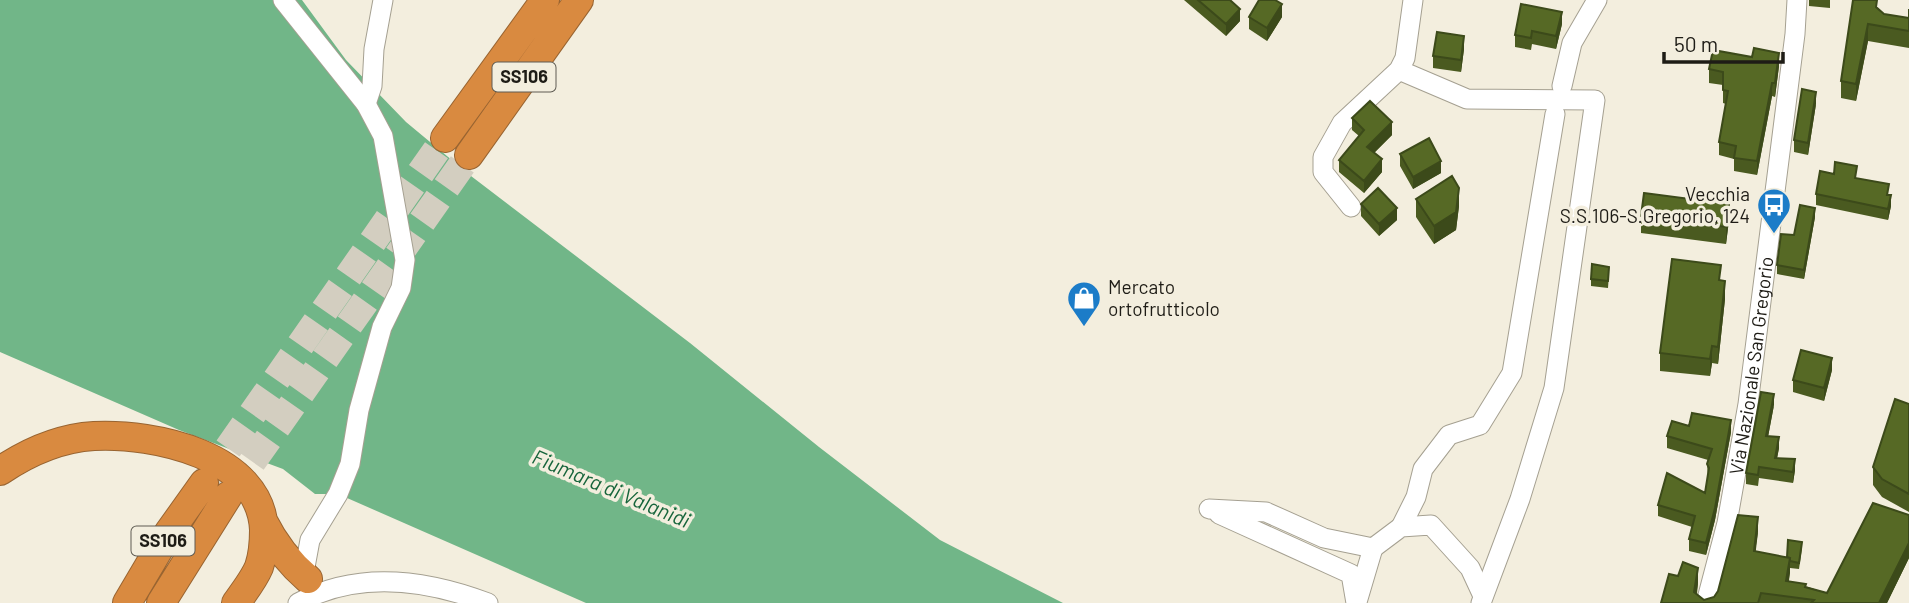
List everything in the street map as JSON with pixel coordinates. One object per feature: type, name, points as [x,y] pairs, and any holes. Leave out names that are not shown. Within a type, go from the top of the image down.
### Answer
[{"type":"highway","name":"SS106","points":[[445,138],[545,0]]},
{"type":"highway","name":"SS106","points":[[469,155],[579,0]]},
{"type":"highway","points":[[0,471],[20,458],[50,445],[92,436],[145,438],[168,443],[229,469],[248,486],[259,502],[263,520],[264,543],[259,568],[236,603]]},
{"type":"highway","name":"SS106","points":[[127,603],[169,531],[216,489],[198,540],[160,603]]},
{"type":"highway","points":[[263,520],[274,544],[292,566],[307,592]]},
{"type":"highway","points":[[110,603],[169,531]]},
{"type":"highway","points":[[166,603],[198,540]]},
{"type":"street","points":[[283,0],[369,95],[383,136],[405,260],[401,288],[382,327],[359,410],[349,464],[338,494],[310,540],[305,567],[307,592],[374,581],[414,582],[456,591],[488,603]]},
{"type":"street","points":[[369,95],[383,0]]},
{"type":"street","points":[[1351,207],[1323,172],[1323,157],[1342,123],[1399,70],[1405,58],[1413,0]]},
{"type":"street","points":[[1562,86],[1572,43],[1597,0]]},
{"type":"street","name":"Via Nazionale San Gregorio","points":[[1706,603],[1727,523],[1748,404],[1795,34],[1797,0]]},
{"type":"street","points":[[1399,70],[1467,99],[1595,100],[1554,388],[1520,499],[1482,600]]},
{"type":"street","points":[[1356,603],[1373,548],[1401,527],[1416,497],[1423,469],[1449,435],[1480,425],[1512,373],[1555,114]]},
{"type":"street","points":[[1356,603],[1351,575],[1209,509],[1266,512],[1324,538],[1373,548]]},
{"type":"street","points":[[1401,527],[1431,526],[1470,568],[1482,600]]},
{"type":"water","name":"Fiumara di Valanidi","points":[[0,0],[302,0],[346,60],[406,122],[471,176],[690,343],[940,540],[1063,603],[586,603],[338,494],[315,494],[283,469],[179,430],[0,352]]},
{"type":"building","points":[[1198,0],[1230,0],[1240,9],[1226,24]]},
{"type":"building","points":[[1259,0],[1275,0],[1282,4],[1267,28],[1249,17]]},
{"type":"building","points":[[1853,0],[1877,0],[1876,7],[1884,14],[1909,18],[1909,31],[1868,24],[1856,84],[1841,81]]},
{"type":"building","points":[[1521,4],[1562,12],[1556,36],[1532,31],[1531,38],[1515,35]]},
{"type":"building","points":[[1437,32],[1464,36],[1461,60],[1433,56]]},
{"type":"building","points":[[1754,48],[1779,53],[1757,161],[1734,158],[1736,146],[1719,142],[1728,91],[1723,90],[1723,72],[1709,69],[1713,50],[1752,57]]},
{"type":"building","points":[[1802,89],[1816,92],[1808,143],[1794,140]]},
{"type":"building","points":[[1370,101],[1392,122],[1367,147],[1382,159],[1364,181],[1339,160],[1364,130],[1352,118]]},
{"type":"building","points":[[1429,138],[1441,161],[1413,177],[1400,154]]},
{"type":"building","points":[[1835,162],[1857,166],[1855,178],[1889,184],[1887,195],[1891,195],[1888,209],[1816,194],[1820,171],[1834,174]]},
{"type":"building","points":[[1452,176],[1459,188],[1456,212],[1434,226],[1416,199]]},
{"type":"building","points":[[1378,188],[1397,208],[1379,224],[1361,204]]},
{"type":"building","points":[[1644,193],[1729,204],[1726,227],[1641,216]]},
{"type":"building","points":[[1800,205],[1815,208],[1804,270],[1777,265],[1781,234],[1794,235]]},
{"type":"building","points":[[1672,259],[1721,265],[1719,280],[1725,281],[1718,347],[1712,346],[1710,359],[1660,353]]},
{"type":"building","points":[[1592,264],[1609,267],[1608,281],[1591,279]]},
{"type":"building","points":[[1801,350],[1832,358],[1824,388],[1793,380]]},
{"type":"building","points":[[1761,392],[1774,394],[1766,436],[1779,437],[1775,458],[1795,459],[1793,472],[1759,467],[1758,475],[1746,473]]},
{"type":"building","points":[[1895,399],[1909,404],[1909,494],[1882,479],[1873,467]]},
{"type":"building","points":[[1692,413],[1731,420],[1706,543],[1689,539],[1695,516],[1658,505],[1667,473],[1705,493],[1709,468],[1707,464],[1712,449],[1667,436],[1672,421],[1689,426]]},
{"type":"building","points":[[1873,503],[1909,515],[1909,543],[1879,603],[1811,603],[1814,600],[1761,593],[1758,603],[1661,603],[1669,574],[1678,576],[1683,562],[1698,568],[1694,592],[1704,600],[1714,597],[1718,591],[1738,515],[1758,517],[1754,551],[1790,558],[1786,581],[1806,584],[1805,587],[1827,593]]},
{"type":"building","points":[[1788,540],[1802,542],[1799,563],[1790,561],[1787,557]]},
{"type":"tunnel","points":[[204,483],[445,138]]},
{"type":"tunnel","points":[[228,496],[469,155]]},
{"type":"place","name":"Vecchia S.S.106-S.Gregorio, 124","points":[[1774,235]]},
{"type":"place","name":"Mercato ortofrutticolo","points":[[1084,328]]}]
